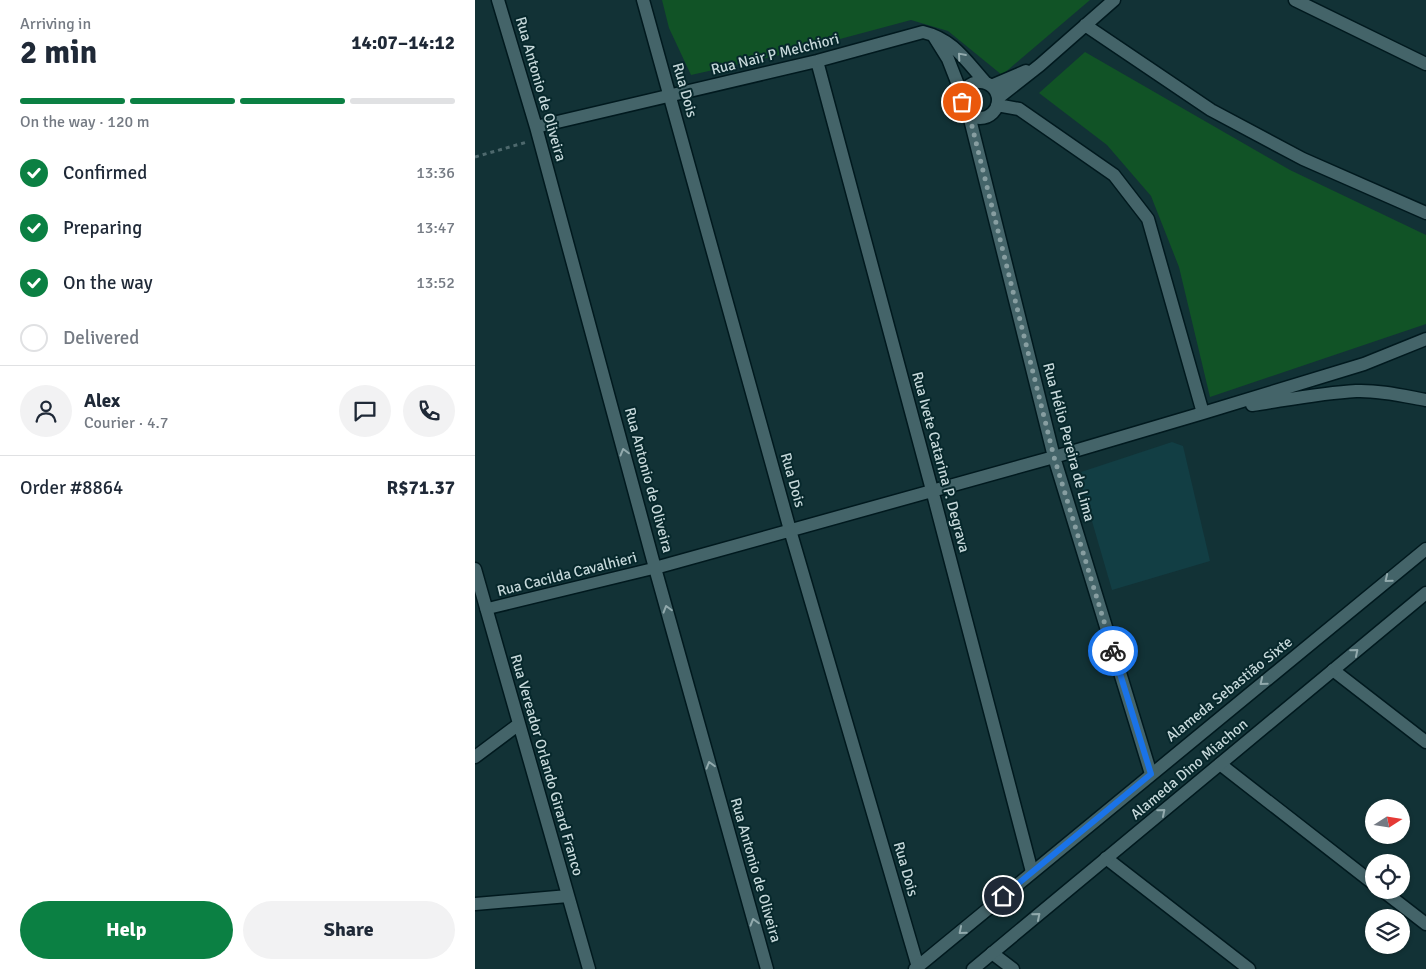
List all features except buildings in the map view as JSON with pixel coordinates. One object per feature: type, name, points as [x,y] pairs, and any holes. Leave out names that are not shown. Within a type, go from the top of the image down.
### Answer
[{"type":"street","name":"Rua Antonio de Oliveira","points":[[498,0],[538,133],[655,568],[767,969]]},
{"type":"street","name":"Rua Dois","points":[[643,0],[916,968]]},
{"type":"street","points":[[998,101],[1113,0]]},
{"type":"street","points":[[1295,0],[1426,64]]},
{"type":"street","points":[[1085,25],[1211,110],[1303,159],[1426,213]]},
{"type":"street","name":"Rua Nair P Melchiori","points":[[538,133],[670,96],[817,61],[909,35],[923,32],[933,34]]},
{"type":"street","points":[[933,34],[953,46],[988,84],[996,91],[998,101],[995,111],[989,116],[982,118],[969,114],[964,109],[963,95],[971,84],[978,82],[988,84],[1040,65]]},
{"type":"street","points":[[933,34],[948,59],[963,95]]},
{"type":"street","name":"Rua Ivete Catarina P. Degrava","points":[[817,61],[1032,872]]},
{"type":"street","points":[[998,101],[1019,109],[1114,175],[1148,219],[1203,413]]},
{"type":"street","name":"Rua Hélio Pereira de Lima","points":[[969,114],[1054,457],[1151,774]]},
{"type":"street","points":[[1203,413],[1364,364],[1426,339]]},
{"type":"street","points":[[1203,413],[1307,396],[1358,391],[1393,394],[1426,400]]},
{"type":"street","name":"Rua Cacilda Cavalhieri","points":[[655,568],[1054,457],[1203,413]]},
{"type":"street","name":"Alameda Sebastião Sixte","points":[[916,968],[1426,548]]},
{"type":"street","name":"Rua Vereador Orlando Girard Franco","points":[[475,569],[589,969]]},
{"type":"street","name":"Alameda Dino Miachon","points":[[973,969],[1426,593]]},
{"type":"street","points":[[1333,670],[1426,742]]},
{"type":"street","points":[[475,757],[519,724]]},
{"type":"street","points":[[1219,764],[1365,877]]},
{"type":"street","points":[[1106,858],[1249,969]]},
{"type":"street","points":[[475,904],[568,896]]},
{"type":"street","points":[[1394,899],[1426,924]]},
{"type":"street","points":[[992,953],[1013,969]]},
{"type":"lane","name":"Rua Cacilda Cavalhieri","points":[[486,609],[655,568]]},
{"type":"path","points":[[475,157],[538,133]]},
{"type":"shaded area","points":[[1172,442],[1183,446],[1210,561],[1112,590],[1078,473]]},
{"type":"green space","points":[[662,0],[1090,0],[1002,75],[948,31],[911,20],[784,54],[691,75],[669,28]]},
{"type":"green space","points":[[1085,52],[1290,170],[1426,235],[1426,324],[1210,397],[1179,267],[1151,196],[1107,145],[1039,93]]},
{"type":"way so far","points":[[962,102],[964,109],[969,114],[1054,457],[1113,651]]},
{"type":"route","points":[[1003,896],[1151,774],[1113,651]]}]
